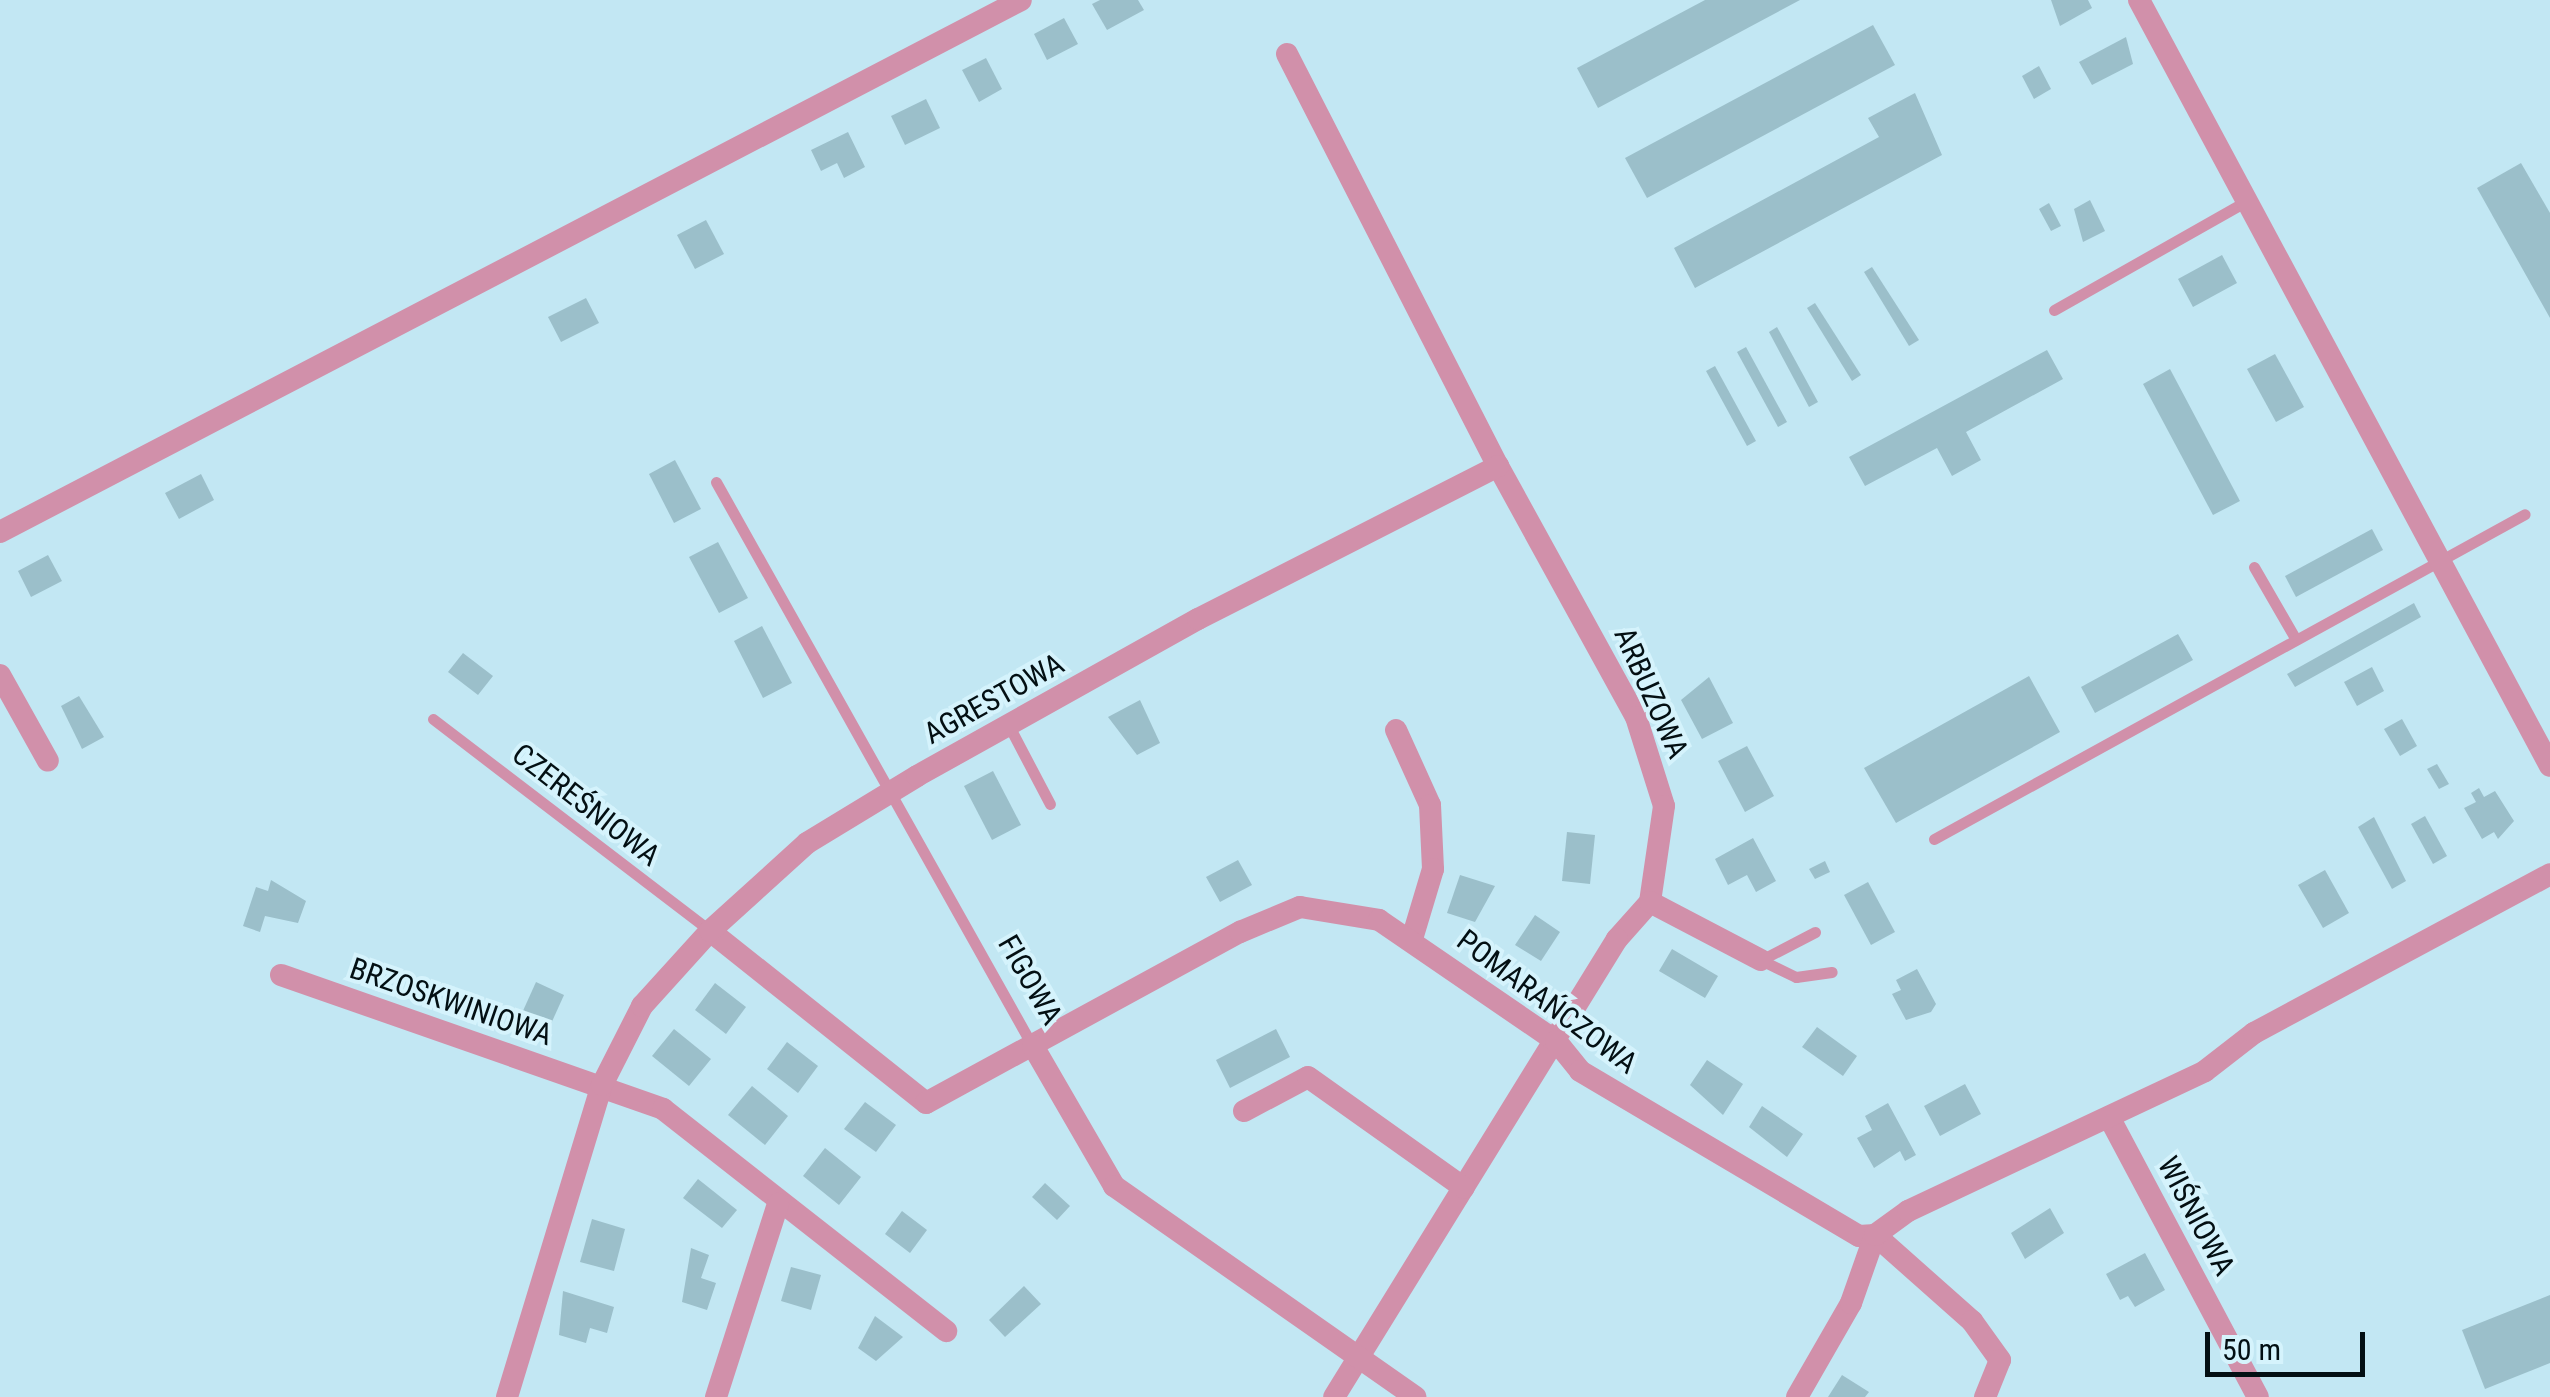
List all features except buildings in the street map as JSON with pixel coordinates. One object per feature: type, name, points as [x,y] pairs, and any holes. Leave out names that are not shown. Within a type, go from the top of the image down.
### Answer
[{"type":"street","points":[[0,532],[1021,0]]},
{"type":"street","points":[[2139,0],[2550,766]]},
{"type":"street","name":"ARBUZOWA","points":[[1288,54],[1498,466],[1519,494],[1654,760],[1664,806],[1650,902]]},
{"type":"street","name":"AGRESTOWA","points":[[507,1397],[602,1085],[642,1006],[710,932],[807,843],[888,794],[1198,619],[1498,466]]},
{"type":"street","points":[[0,675],[48,761]]},
{"type":"street","points":[[1396,730],[1430,805],[1433,868],[1412,939]]},
{"type":"street","points":[[1797,1397],[1851,1303],[1875,1235],[2014,1155],[2109,1117],[2205,1070],[2254,1034],[2550,874]]},
{"type":"street","points":[[1334,1397],[1617,939],[1650,902],[1762,960]]},
{"type":"street","name":"POMARAŃCZOWA","points":[[710,932],[926,1102],[1240,932],[1300,907],[1379,920],[1556,1041],[1580,1071],[1859,1236],[1875,1235],[1972,1321],[2000,1360],[1985,1397]]},
{"type":"street","name":"BRZOSKWINIOWA","points":[[281,975],[602,1085]]},
{"type":"street","name":"FIGOWA","points":[[1033,1046],[1114,1186],[1358,1361],[1415,1397]]},
{"type":"street","points":[[1244,1112],[1308,1077],[1464,1188]]},
{"type":"street","points":[[602,1085],[662,1108],[778,1204],[946,1331]]},
{"type":"street","name":"WIŚNIOWA","points":[[2109,1117],[2258,1397]]},
{"type":"street","points":[[716,1397],[778,1204]]},
{"type":"lane","points":[[2054,310],[2245,202]]},
{"type":"lane","name":"FIGOWA","points":[[716,482],[1033,1046]]},
{"type":"lane","points":[[1934,840],[2524,514]]},
{"type":"lane","points":[[2254,567],[2295,638]]},
{"type":"lane","name":"CZEREŚNIOWA","points":[[433,719],[710,932]]},
{"type":"lane","points":[[1009,726],[1050,804]]},
{"type":"lane","points":[[1762,960],[1815,932]]},
{"type":"lane","points":[[1762,960],[1796,977],[1832,972]]}]
